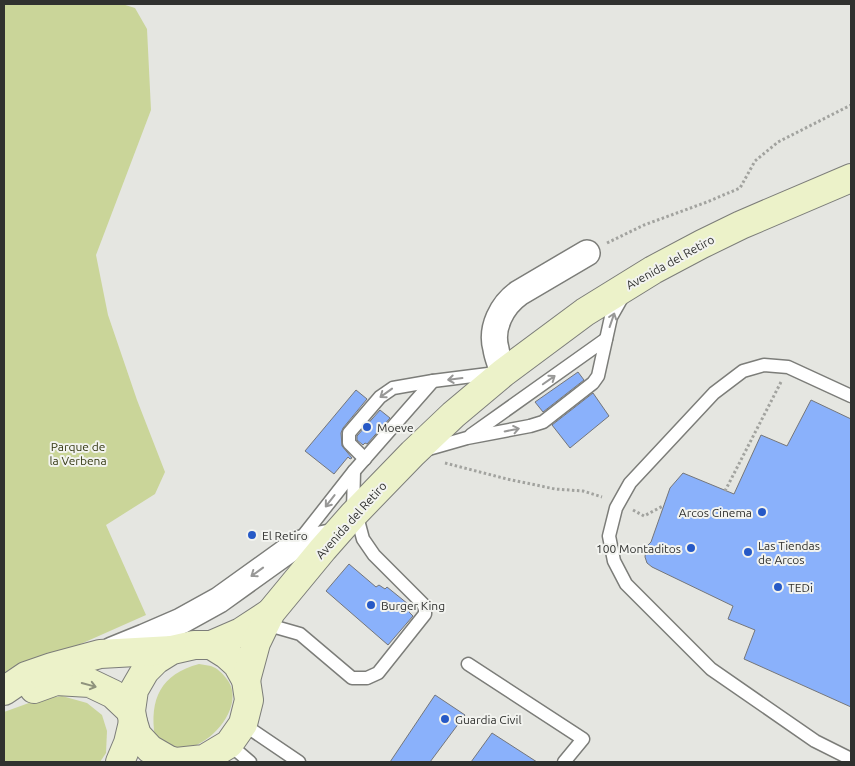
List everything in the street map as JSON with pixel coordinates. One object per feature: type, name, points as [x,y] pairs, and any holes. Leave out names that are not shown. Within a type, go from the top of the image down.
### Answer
[{"type":"street","name":"Avenida del Retiro","points":[[268,618],[335,536],[413,453],[503,372],[585,312],[630,284],[717,236],[851,178]]},
{"type":"street","points":[[503,372],[495,348],[494,338],[499,317],[504,308],[519,293],[587,253]]},
{"type":"street","points":[[6,691],[26,676],[100,654],[144,637],[220,600],[297,544],[335,536]]},
{"type":"street","points":[[100,654],[172,650],[194,645],[211,645],[268,618]]},
{"type":"street","points":[[246,680],[256,643],[268,618]]},
{"type":"street","points":[[6,691],[31,690],[56,681],[90,683],[113,694],[132,716],[137,735],[150,749],[166,761],[176,762],[204,759],[224,746],[249,700],[246,680],[237,664],[211,645]]},
{"type":"street","points":[[120,762],[128,744],[134,690],[145,671],[156,660],[172,650]]},
{"type":"lane","points":[[413,453],[467,438],[543,422],[593,383],[598,376],[612,317],[630,284]]},
{"type":"lane","points":[[467,438],[606,339]]},
{"type":"lane","points":[[851,396],[788,367],[764,365],[743,371],[714,393],[630,483],[616,508],[609,536],[614,561],[626,584],[711,669],[815,741],[851,759]]},
{"type":"lane","points":[[365,459],[349,443],[350,433],[380,397],[393,388],[503,372]]},
{"type":"lane","points":[[297,544],[354,471],[433,381]]},
{"type":"lane","points":[[268,618],[300,634],[352,678],[367,678],[378,673],[425,614],[423,604],[374,555],[363,538],[356,513],[354,471]]},
{"type":"lane","points":[[468,664],[583,739],[564,762]]},
{"type":"lane","points":[[224,746],[250,762]]},
{"type":"lane","points":[[224,746],[299,762]]},
{"type":"path","points":[[587,253],[644,225],[740,188],[755,161],[778,142],[851,105]]},
{"type":"path","points":[[726,491],[788,367]]},
{"type":"path","points":[[413,453],[507,479],[555,489],[584,491],[619,502]]},
{"type":"path","points":[[644,516],[663,506]]},
{"type":"green space","name":"Parque de la Verbena","points":[[4,4],[122,4],[135,8],[147,29],[151,110],[96,255],[108,315],[137,400],[165,472],[155,494],[106,525],[146,615],[4,678]]},
{"type":"green space","points":[[199,664],[213,667],[226,678],[231,686],[233,695],[232,705],[223,722],[210,737],[195,745],[173,749],[155,737],[154,711],[156,700],[160,690],[175,674]]},
{"type":"green space","points":[[62,696],[87,703],[102,715],[107,731],[106,753],[100,762],[4,762],[4,712],[40,699]]},
{"type":"building","points":[[578,372],[584,380],[543,412],[535,402]]},
{"type":"building","points":[[356,390],[367,399],[341,433],[342,446],[352,458],[348,457],[334,474],[305,451]]},
{"type":"building","points":[[593,393],[609,416],[570,448],[552,425]]},
{"type":"building","name":"Las Tiendas de Arcos","points":[[811,400],[851,419],[851,707],[744,659],[755,630],[728,619],[733,606],[652,567],[647,563],[645,557],[646,547],[651,542],[670,488],[683,473],[734,494],[761,435],[787,446]]},
{"type":"building","points":[[380,410],[390,418],[367,444],[363,445],[357,440],[357,436]]},
{"type":"building","name":"Burger King","points":[[349,564],[376,587],[379,585],[385,589],[387,587],[413,608],[409,612],[413,616],[388,645],[326,591]]},
{"type":"building","points":[[435,695],[465,715],[430,762],[390,762]]},
{"type":"building","points":[[492,733],[537,762],[471,762]]},
{"type":"place","name":"Moeve","points":[[367,427]]},
{"type":"place","name":"Arcos Cinema","points":[[762,512]]},
{"type":"place","name":"El Retiro","points":[[252,535]]},
{"type":"place","name":"100 Montaditos","points":[[691,548]]},
{"type":"place","name":"Las Tiendas de Arcos","points":[[748,552]]},
{"type":"place","name":"TEDi","points":[[778,587]]},
{"type":"place","name":"Burger King","points":[[371,605]]},
{"type":"place","name":"Guardia Civil","points":[[445,719]]}]
